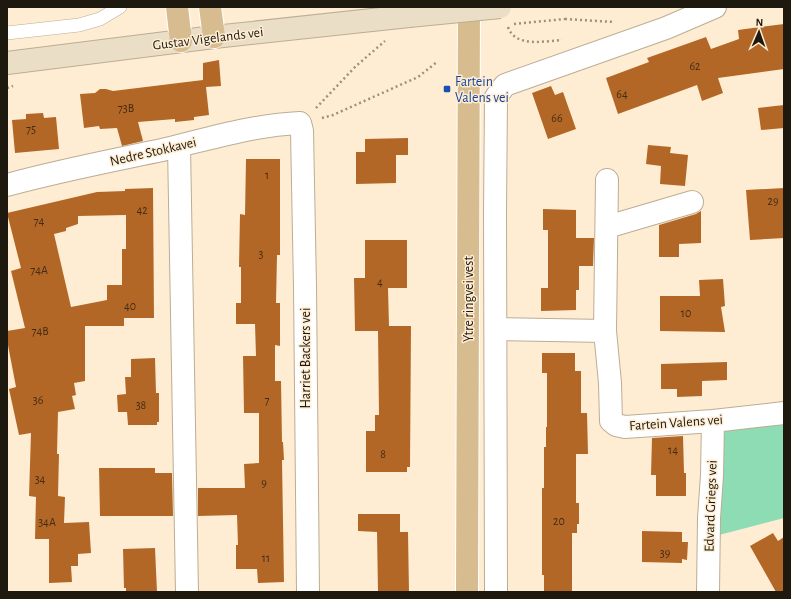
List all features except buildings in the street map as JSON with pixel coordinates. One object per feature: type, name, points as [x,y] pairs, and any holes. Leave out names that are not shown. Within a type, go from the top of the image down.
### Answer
[{"type":"main road","points":[[177,7],[181,41]]},
{"type":"main road","points":[[210,7],[214,37]]},
{"type":"main road","name":"Ytre ringvei vest","points":[[467,592],[469,7]]},
{"type":"main road","points":[[469,36],[478,7]]},
{"type":"main road","name":"Gustav Vigelands vei","points":[[7,62],[214,37],[409,16],[504,16]]},
{"type":"street","points":[[496,592],[496,97],[505,85],[666,28],[715,7]]},
{"type":"street","name":"Nedre Stokkavei","points":[[7,185],[179,146],[225,134],[267,126],[300,123]]},
{"type":"street","name":"Harriet Backers vei","points":[[300,123],[302,131],[305,287],[308,592]]},
{"type":"street","points":[[179,146],[187,592]]},
{"type":"street","name":"Fartein Valens vei","points":[[607,180],[605,331],[610,383],[611,421],[616,425],[625,427],[713,421],[784,413]]},
{"type":"street","points":[[607,227],[692,202]]},
{"type":"street","points":[[496,329],[605,331]]},
{"type":"street","name":"Edvard Griegs vei","points":[[708,592],[713,421]]},
{"type":"lane","points":[[7,33],[79,25],[100,19],[120,7]]},
{"type":"path","points":[[504,16],[509,32],[520,40],[534,42],[564,40]]},
{"type":"path","points":[[300,123],[356,66],[387,40]]},
{"type":"path","points":[[300,123],[332,115],[380,94],[418,77],[437,62]]},
{"type":"green space","points":[[784,418],[784,518],[719,535],[718,438],[726,429]]},
{"type":"place","name":"Fartein Valens vei","points":[[447,89]]}]
